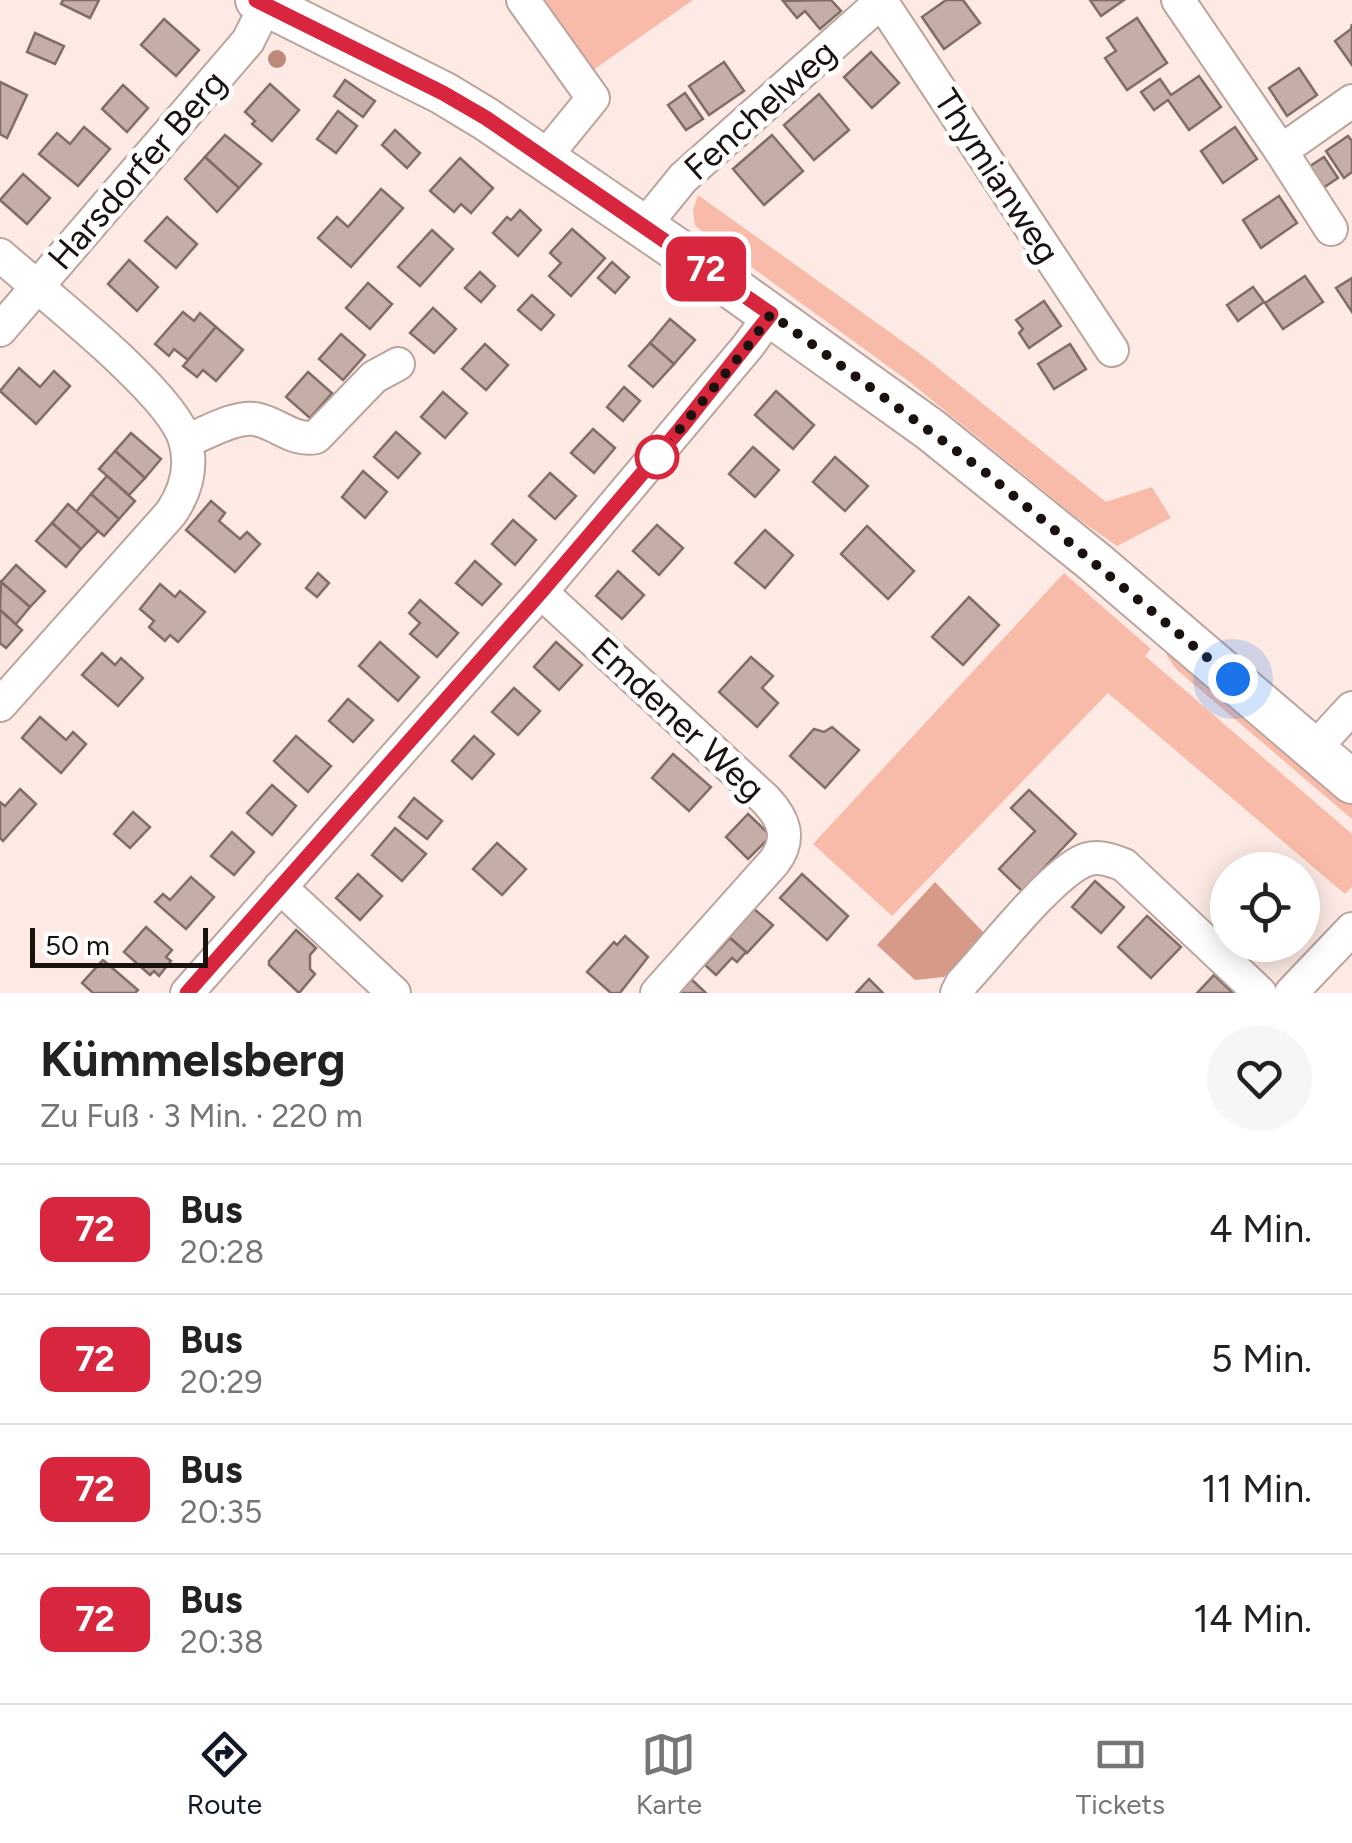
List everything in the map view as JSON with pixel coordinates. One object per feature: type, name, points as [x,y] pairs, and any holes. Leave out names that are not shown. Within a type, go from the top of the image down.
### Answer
[{"type":"main road","points":[[265,2],[443,93],[545,157],[771,314],[985,472],[1352,782]]},
{"type":"street","points":[[524,0],[592,98],[545,157]]},
{"type":"street","points":[[1178,0],[1332,229]]},
{"type":"street","name":"Fenchelweg","points":[[644,226],[683,178],[882,1]]},
{"type":"street","name":"Thymianweg","points":[[882,1],[1112,350]]},
{"type":"street","name":"Harsdorfer Berg","points":[[0,330],[248,41],[265,2]]},
{"type":"street","points":[[1281,151],[1352,101]]},
{"type":"street","points":[[0,256],[160,398],[175,416],[186,441],[187,479],[171,514],[0,706]]},
{"type":"street","points":[[186,993],[541,592],[680,429],[771,314]]},
{"type":"street","points":[[186,441],[247,419],[297,437],[312,438],[326,430],[374,377],[398,364]]},
{"type":"street","name":"Emdener Weg","points":[[541,592],[765,799],[782,822],[784,846],[774,862],[656,993]]},
{"type":"street","points":[[1314,748],[1352,708]]},
{"type":"street","points":[[957,993],[1056,882],[1082,861],[1106,857],[1124,865],[1260,993]]},
{"type":"street","points":[[280,887],[394,993]]},
{"type":"street","points":[[1291,993],[1352,930]]},
{"type":"shaded area","points":[[535,0],[693,0],[586,75]]},
{"type":"shaded area","points":[[698,195],[923,356],[1106,502],[1152,487],[1171,518],[1117,546],[911,383],[695,226],[693,210]]},
{"type":"shaded area","points":[[1064,573],[1151,649],[1145,656],[1352,834],[1352,887],[1345,894],[1320,873],[1320,852],[1295,852],[1108,693],[892,916],[813,844]]},
{"type":"shaded area","points":[[1161,635],[1352,799],[1352,819],[1176,669]]},
{"type":"shaded area","points":[[935,882],[985,934],[944,977],[915,980],[877,945]]},
{"type":"building","points":[[63,0],[99,0],[90,18],[61,4]]},
{"type":"building","points":[[831,0],[841,11],[820,29],[805,11],[797,18],[783,1]]},
{"type":"building","points":[[946,0],[963,0],[980,23],[944,49],[922,17]]},
{"type":"building","points":[[1090,0],[1124,0],[1101,16]]},
{"type":"building","points":[[1137,18],[1167,63],[1127,90],[1105,58],[1116,51],[1107,38]]},
{"type":"building","points":[[164,19],[199,50],[176,76],[141,45]]},
{"type":"building","points":[[1352,24],[1352,65],[1335,41]]},
{"type":"building","points":[[35,33],[64,46],[55,64],[27,52]]},
{"type":"building","points":[[871,52],[899,83],[872,108],[844,77]]},
{"type":"building","points":[[724,62],[744,91],[709,115],[689,86]]},
{"type":"building","points":[[1299,68],[1317,95],[1287,116],[1269,88]]},
{"type":"building","points":[[1199,76],[1221,107],[1189,130],[1168,100],[1154,110],[1141,92],[1160,79],[1171,95]]},
{"type":"building","points":[[345,80],[375,101],[363,117],[334,96]]},
{"type":"building","points":[[0,82],[27,95],[7,138],[0,134]]},
{"type":"building","points":[[270,84],[299,110],[272,141],[252,124],[255,121],[245,112]]},
{"type":"building","points":[[123,85],[148,108],[127,132],[102,109]]},
{"type":"building","points":[[685,93],[703,119],[686,130],[668,105]]},
{"type":"building","points":[[819,94],[849,130],[814,160],[784,125]]},
{"type":"building","points":[[338,111],[357,126],[336,153],[317,139]]},
{"type":"building","points":[[84,127],[110,149],[78,186],[39,154],[57,133],[70,144]]},
{"type":"building","points":[[1235,127],[1257,159],[1223,183],[1201,151]]},
{"type":"building","points":[[395,130],[420,153],[407,168],[382,145]]},
{"type":"building","points":[[225,135],[261,164],[239,188],[205,157]]},
{"type":"building","points":[[772,135],[803,171],[764,205],[733,169]]},
{"type":"building","points":[[1348,136],[1352,141],[1352,172],[1344,178],[1326,151]]},
{"type":"building","points":[[205,157],[239,188],[217,212],[185,179]]},
{"type":"building","points":[[1324,157],[1338,178],[1317,192],[1307,168]]},
{"type":"building","points":[[460,158],[493,188],[471,213],[461,204],[454,212],[430,191]]},
{"type":"building","points":[[23,174],[50,198],[27,224],[0,200]]},
{"type":"building","points":[[381,189],[403,208],[351,267],[318,238],[337,217],[348,227]]},
{"type":"building","points":[[1279,196],[1297,223],[1261,248],[1243,220]]},
{"type":"building","points":[[520,210],[541,230],[518,256],[493,233],[507,217],[511,220]]},
{"type":"building","points":[[167,217],[197,244],[176,268],[145,241]]},
{"type":"building","points":[[572,229],[605,258],[571,296],[549,276],[561,263],[550,253]]},
{"type":"building","points":[[432,230],[453,249],[420,286],[398,267]]},
{"type":"building","points":[[129,260],[158,287],[137,311],[108,284]]},
{"type":"building","points":[[612,262],[629,277],[615,293],[598,278]]},
{"type":"building","points":[[480,272],[495,286],[481,302],[465,288]]},
{"type":"building","points":[[1305,276],[1323,302],[1283,329],[1265,303]]},
{"type":"building","points":[[1352,278],[1352,312],[1336,288]]},
{"type":"building","points":[[368,283],[392,304],[370,329],[346,308]]},
{"type":"building","points":[[1253,287],[1264,302],[1238,321],[1227,305]]},
{"type":"building","points":[[532,295],[554,315],[541,330],[518,310]]},
{"type":"building","points":[[1044,301],[1061,326],[1029,348],[1016,320]]},
{"type":"building","points":[[433,308],[456,329],[434,353],[410,333]]},
{"type":"building","points":[[183,312],[194,321],[200,313],[216,327],[188,360],[174,349],[169,356],[155,344]]},
{"type":"building","points":[[670,319],[695,340],[674,364],[650,343]]},
{"type":"building","points":[[216,327],[243,350],[216,381],[203,370],[197,377],[183,366]]},
{"type":"building","points":[[341,334],[365,355],[343,380],[319,359]]},
{"type":"building","points":[[650,343],[674,364],[653,387],[629,366]]},
{"type":"building","points":[[485,344],[508,365],[486,390],[462,369]]},
{"type":"building","points":[[1070,344],[1086,369],[1054,389],[1038,364]]},
{"type":"building","points":[[19,368],[40,387],[54,371],[70,386],[36,424],[0,391]]},
{"type":"building","points":[[308,372],[332,393],[310,418],[286,397]]},
{"type":"building","points":[[624,387],[640,401],[623,421],[607,407]]},
{"type":"building","points":[[776,391],[814,425],[793,449],[755,415]]},
{"type":"building","points":[[443,392],[467,413],[445,438],[421,417]]},
{"type":"building","points":[[593,429],[615,448],[594,473],[571,453]]},
{"type":"building","points":[[396,432],[420,453],[398,478],[374,457]]},
{"type":"building","points":[[131,433],[161,459],[145,478],[115,451]]},
{"type":"building","points":[[753,447],[779,470],[755,497],[729,474]]},
{"type":"building","points":[[115,451],[145,478],[129,495],[99,469]]},
{"type":"building","points":[[835,457],[868,486],[845,511],[813,482]]},
{"type":"building","points":[[363,471],[387,492],[365,518],[342,497]]},
{"type":"building","points":[[550,473],[576,496],[555,519],[529,496]]},
{"type":"building","points":[[107,476],[135,501],[119,519],[91,494]]},
{"type":"building","points":[[91,494],[119,519],[104,536],[76,512]]},
{"type":"building","points":[[211,501],[225,513],[219,521],[240,539],[247,532],[260,544],[235,572],[186,530]]},
{"type":"building","points":[[68,504],[98,531],[81,549],[52,523]]},
{"type":"building","points":[[513,520],[536,540],[515,565],[492,544]]},
{"type":"building","points":[[52,523],[81,549],[66,567],[36,541]]},
{"type":"building","points":[[657,525],[683,548],[659,575],[633,551]]},
{"type":"building","points":[[867,526],[914,571],[888,599],[841,554]]},
{"type":"building","points":[[765,530],[793,555],[765,588],[735,563]]},
{"type":"building","points":[[475,561],[501,584],[482,605],[456,583]]},
{"type":"building","points":[[16,565],[45,591],[30,607],[1,582]]},
{"type":"building","points":[[618,571],[644,595],[622,619],[596,596]]},
{"type":"building","points":[[318,573],[329,583],[317,597],[306,588]]},
{"type":"building","points":[[1,582],[30,607],[16,624],[0,610]]},
{"type":"building","points":[[160,584],[175,597],[180,591],[205,612],[178,642],[170,635],[165,641],[149,627],[154,621],[140,609]]},
{"type":"building","points":[[969,597],[999,625],[963,665],[932,637]]},
{"type":"building","points":[[420,600],[458,633],[437,657],[410,634],[420,623],[409,613]]},
{"type":"building","points":[[0,610],[22,630],[6,648],[0,643]]},
{"type":"building","points":[[380,642],[419,677],[398,701],[359,666]]},
{"type":"building","points":[[556,642],[582,665],[559,690],[534,667]]},
{"type":"building","points":[[102,653],[115,665],[121,658],[143,678],[118,706],[82,675]]},
{"type":"building","points":[[751,657],[773,676],[762,688],[778,703],[757,727],[719,692]]},
{"type":"building","points":[[514,688],[540,711],[518,735],[492,712]]},
{"type":"building","points":[[348,699],[373,720],[353,742],[329,721]]},
{"type":"building","points":[[40,717],[66,740],[73,732],[86,744],[61,773],[22,738]]},
{"type":"building","points":[[832,727],[859,750],[825,788],[790,756],[814,729],[824,732]]},
{"type":"building","points":[[296,736],[331,766],[308,792],[274,761]]},
{"type":"building","points":[[474,736],[494,754],[472,779],[452,761]]},
{"type":"building","points":[[673,754],[711,787],[689,811],[652,778]]},
{"type":"building","points":[[272,785],[296,806],[272,835],[247,813]]},
{"type":"building","points":[[20,789],[36,804],[3,841],[0,802],[5,806]]},
{"type":"building","points":[[1029,790],[1076,834],[1022,891],[999,869],[1035,831],[1011,808]]},
{"type":"building","points":[[414,798],[442,821],[427,839],[399,817]]},
{"type":"building","points":[[133,812],[150,827],[130,848],[114,834]]},
{"type":"building","points":[[748,814],[771,836],[748,859],[726,837]]},
{"type":"building","points":[[395,828],[426,854],[402,881],[372,855]]},
{"type":"building","points":[[232,832],[254,852],[234,875],[211,856]]},
{"type":"building","points":[[497,843],[526,869],[502,895],[473,869]]},
{"type":"building","points":[[358,874],[382,896],[360,920],[336,898]]},
{"type":"building","points":[[802,874],[848,916],[827,940],[780,898]]},
{"type":"building","points":[[191,877],[214,897],[186,929],[155,902],[163,894],[170,900]]},
{"type":"building","points":[[1095,881],[1124,907],[1101,933],[1072,907]]},
{"type":"building","points":[[754,909],[773,925],[747,953],[729,937]]},
{"type":"building","points":[[1147,916],[1181,947],[1151,978],[1118,947]]},
{"type":"building","points":[[146,927],[172,950],[166,957],[171,961],[159,976],[154,971],[150,975],[124,952]]},
{"type":"building","points":[[296,930],[316,948],[310,955],[310,969],[315,974],[299,993],[269,965]]},
{"type":"building","points":[[625,936],[648,957],[620,993],[611,993],[587,972],[614,942],[617,945]]},
{"type":"building","points":[[730,938],[746,952],[737,962],[732,958],[716,975],[705,965]]},
{"type":"building","points":[[103,960],[138,990],[93,993],[82,983]]},
{"type":"building","points":[[1214,975],[1233,993],[1197,993]]},
{"type":"building","points":[[691,979],[706,993],[679,993]]},
{"type":"building","points":[[869,979],[883,993],[856,993]]},
{"type":"bus line","name":"72","points":[[187,993],[541,592],[680,429],[771,314],[486,118],[256,0]]},
{"type":"route","points":[[657,457],[771,314],[985,472],[1233,679]]}]
